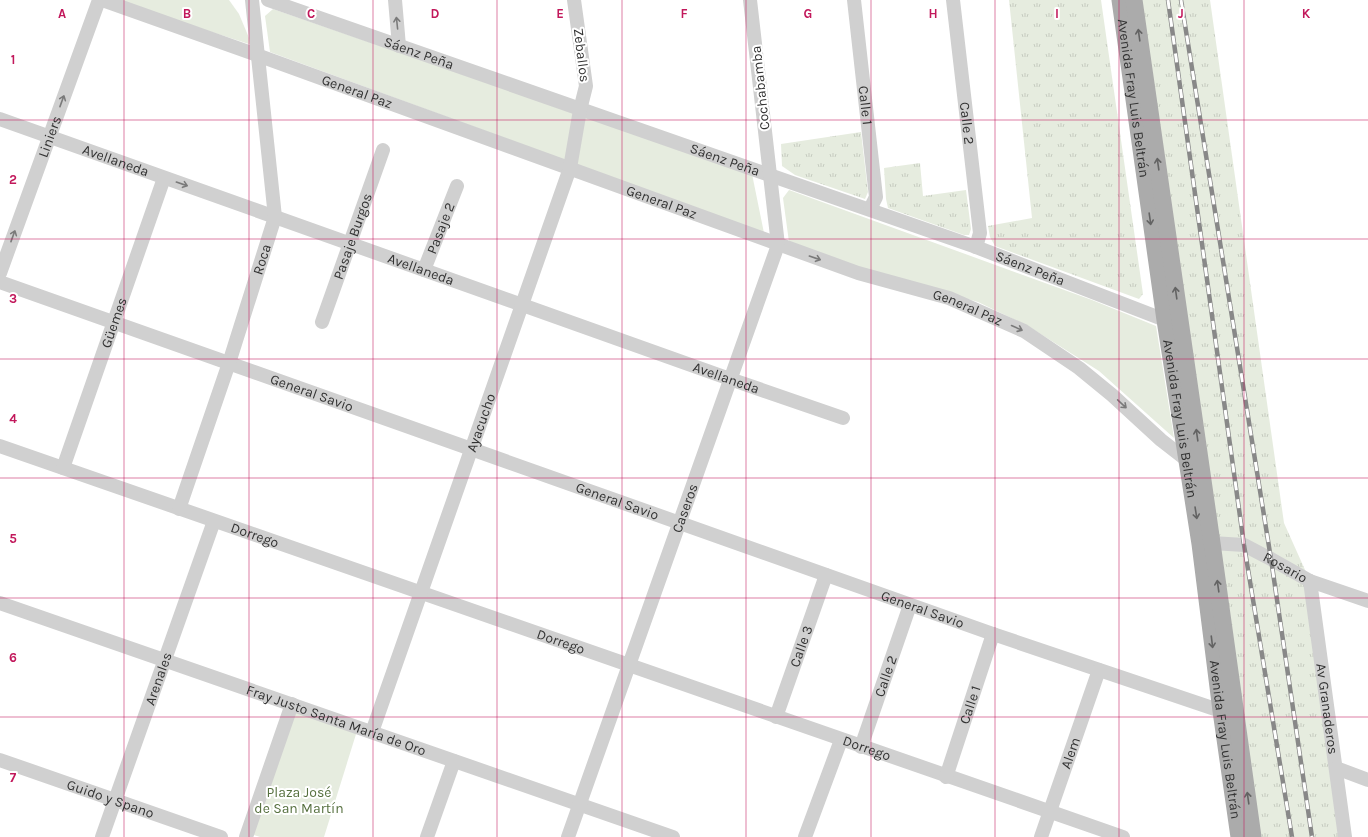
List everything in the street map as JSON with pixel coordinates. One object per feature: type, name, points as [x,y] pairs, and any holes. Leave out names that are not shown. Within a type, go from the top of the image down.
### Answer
[{"type":"main road","name":"Avenida Fray Luis Beltrán","points":[[1120,0],[1172,320],[1206,544],[1228,710],[1239,837]]},
{"type":"main road","name":"Avenida Fray Luis Beltrán","points":[[1134,0],[1188,461],[1206,544]]},
{"type":"main road","name":"Avenida Fray Luis Beltrán","points":[[1228,710],[1253,837]]},
{"type":"street","name":"General Paz","points":[[100,0],[258,54],[858,274],[949,298],[1024,331],[1079,368],[1112,395],[1161,440],[1188,461]]},
{"type":"street","name":"Liniers","points":[[0,273],[100,0]]},
{"type":"street","name":"Roca","points":[[179,509],[275,216],[252,0]]},
{"type":"street","name":"Sáenz Peña","points":[[268,0],[580,110],[870,209],[1172,320]]},
{"type":"street","points":[[395,0],[399,46]]},
{"type":"street","name":"Zeballos","points":[[574,0],[586,86],[580,110]]},
{"type":"street","name":"Cochabamba","points":[[750,0],[770,175]]},
{"type":"street","name":"Calle 1","points":[[854,0],[876,197],[870,209]]},
{"type":"street","name":"Calle 2","points":[[953,0],[980,233],[976,247]]},
{"type":"street","name":"Ayacucho","points":[[372,732],[523,306],[570,168],[580,110]]},
{"type":"street","name":"Avellaneda","points":[[0,119],[275,216],[523,306],[843,418]]},
{"type":"street","name":"Pasaje Burgos","points":[[322,322],[383,150]]},
{"type":"street","name":"Caseros","points":[[568,837],[630,666],[778,245],[770,175]]},
{"type":"street","name":"Güemes","points":[[63,468],[164,178]]},
{"type":"street","name":"Pasaje 2","points":[[424,270],[458,186]]},
{"type":"street","name":"General Savio","points":[[0,282],[993,634],[1100,670],[1228,710]]},
{"type":"street","name":"Dorrego","points":[[0,446],[946,777],[1123,837]]},
{"type":"street","name":"Arenales","points":[[102,837],[214,521]]},
{"type":"street","name":"Rosario","points":[[1206,544],[1244,545],[1310,581],[1368,601]]},
{"type":"street","name":"Calle 3","points":[[776,717],[826,574]]},
{"type":"street","name":"Av Granaderos","points":[[1310,581],[1345,837]]},
{"type":"street","name":"Fray Justo Santa María de Oro","points":[[0,603],[673,837]]},
{"type":"street","name":"Calle 2","points":[[860,747],[910,604]]},
{"type":"street","name":"Calle 1","points":[[946,777],[993,634]]},
{"type":"street","name":"Alem","points":[[1041,837],[1100,670]]},
{"type":"street","points":[[246,837],[292,704]]},
{"type":"street","points":[[805,837],[841,740]]},
{"type":"street","name":"Guido y Spano","points":[[0,760],[221,837]]},
{"type":"street","points":[[427,837],[454,761]]},
{"type":"street","points":[[1336,768],[1368,780]]},
{"type":"green space","points":[[113,0],[229,0],[239,14],[252,45]]},
{"type":"green space","points":[[1009,0],[1101,0],[1143,294],[1139,299],[995,246],[990,237],[988,226],[1032,218]]},
{"type":"green space","points":[[1134,0],[1210,0],[1284,523],[1310,581],[1345,837],[1253,837]]},
{"type":"green space","points":[[273,9],[752,174],[764,233],[270,52],[265,16]]},
{"type":"green space","points":[[861,132],[868,192],[865,199],[795,175],[782,166],[781,144]]},
{"type":"green space","points":[[920,163],[923,196],[966,190],[971,229],[969,235],[964,235],[888,208],[884,168]]},
{"type":"green space","points":[[789,190],[1092,300],[1156,326],[1174,438],[1099,371],[1028,326],[978,302],[851,265],[789,242],[783,198]]},
{"type":"green space","name":"Plaza José de San Martín","points":[[292,709],[357,731],[324,837],[260,837],[251,834]]},
{"type":"railway","points":[[1168,0],[1244,545],[1292,837]]},
{"type":"railway","points":[[1181,0],[1271,559],[1312,837]]}]
